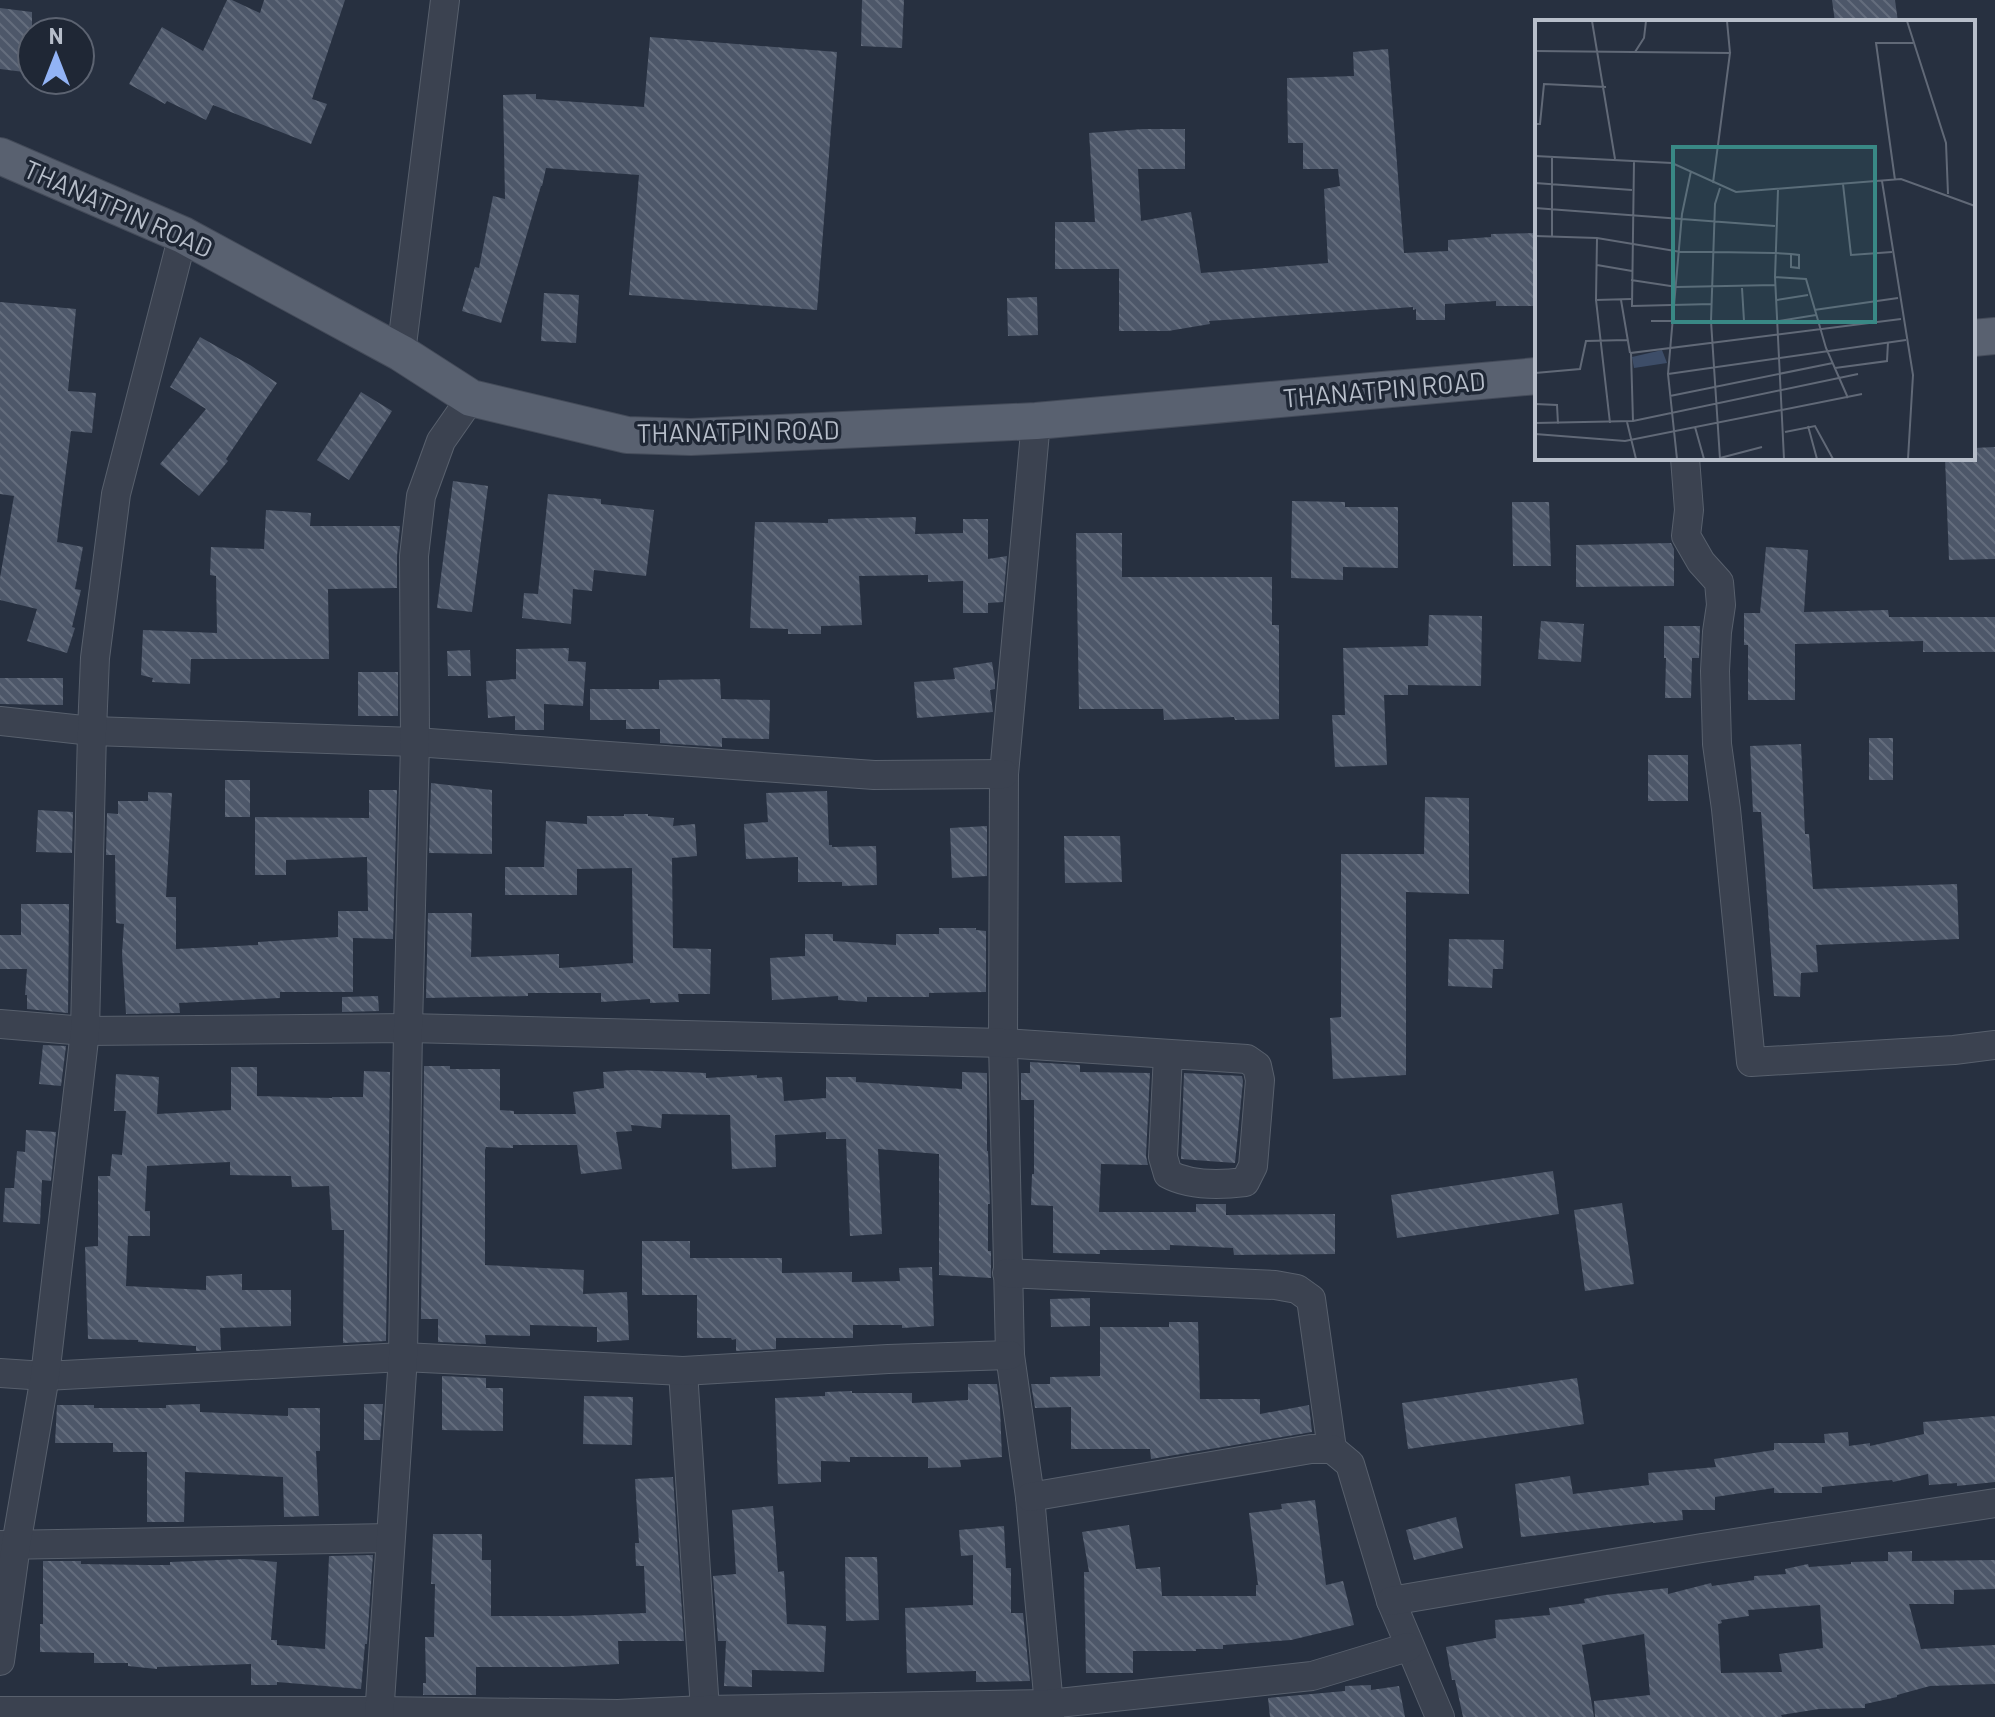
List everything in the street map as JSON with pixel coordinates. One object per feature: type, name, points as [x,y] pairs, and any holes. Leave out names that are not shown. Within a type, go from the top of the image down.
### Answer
[{"type":"main road","name":"THANATPIN ROAD","points":[[0,156],[183,235],[401,353],[471,398],[627,435],[691,437],[1036,421],[1535,376]]},
{"type":"main road","points":[[1975,338],[1995,336]]},
{"type":"street","points":[[401,353],[445,0]]},
{"type":"street","points":[[0,1661],[8,1545],[45,1376],[85,1031],[95,658],[116,494],[183,235]]},
{"type":"street","points":[[379,1714],[403,1357],[415,742],[414,556],[421,496],[441,441],[471,398]]},
{"type":"street","points":[[1036,421],[1004,774],[1003,1043],[1010,1355],[1030,1497],[1049,1710]]},
{"type":"street","points":[[1685,460],[1689,510],[1686,536],[1701,562],[1719,582],[1721,605],[1715,671],[1717,744],[1751,1062],[1995,1045]]},
{"type":"street","points":[[0,721],[92,731],[415,742],[874,775],[1004,774]]},
{"type":"street","points":[[0,1024],[85,1031],[408,1028],[1003,1043],[1247,1059],[1257,1066],[1260,1080],[1253,1166],[1245,1182],[1228,1184],[1179,1180],[1168,1174],[1163,1157],[1168,1054]]},
{"type":"street","points":[[1007,1273],[1275,1285],[1297,1289],[1311,1299],[1332,1449]]},
{"type":"street","points":[[0,1373],[45,1376],[403,1357],[683,1371],[1010,1355]]},
{"type":"street","points":[[683,1371],[705,1710]]},
{"type":"street","points":[[1030,1497],[1311,1449],[1332,1449],[1350,1464],[1391,1601],[1440,1717]]},
{"type":"street","points":[[1391,1601],[1702,1548],[1995,1503]]},
{"type":"street","points":[[8,1545],[390,1538]]},
{"type":"street","points":[[0,1711],[618,1714],[705,1710],[1049,1710],[1312,1676],[1408,1647]]},
{"type":"building","points":[[227,0],[260,13],[264,0],[345,0],[312,99],[327,104],[311,144],[213,105],[206,120],[167,101],[165,104],[129,84],[162,27],[203,51]]},
{"type":"building","points":[[862,0],[904,0],[902,48],[861,46]]},
{"type":"building","points":[[1832,0],[1895,0],[1898,20],[1835,20]]},
{"type":"building","points":[[0,8],[32,12],[32,16],[16,16],[16,71],[0,69]]},
{"type":"building","points":[[650,37],[837,52],[817,310],[629,295],[639,175],[546,168],[501,323],[462,311],[475,267],[479,268],[493,196],[505,199],[503,95],[536,94],[536,99],[644,107]]},
{"type":"building","points":[[1388,49],[1404,253],[1448,251],[1448,240],[1491,237],[1491,234],[1535,233],[1535,306],[1496,306],[1496,301],[1445,304],[1445,320],[1416,320],[1416,309],[1413,310],[1413,307],[1209,321],[1210,324],[1168,331],[1119,331],[1119,269],[1055,269],[1055,222],[1095,222],[1089,133],[1143,129],[1185,129],[1185,169],[1138,169],[1141,221],[1191,212],[1201,273],[1328,263],[1324,189],[1340,186],[1338,169],[1303,169],[1303,143],[1288,143],[1287,78],[1354,76],[1353,52]]},
{"type":"building","points":[[544,293],[579,295],[576,343],[541,341]]},
{"type":"building","points":[[1037,297],[1038,335],[1008,336],[1007,298]]},
{"type":"building","points":[[0,302],[76,309],[68,391],[96,393],[92,433],[71,431],[57,542],[83,547],[75,589],[81,590],[67,653],[27,641],[37,609],[0,600],[0,578],[14,496],[0,494]]},
{"type":"building","points":[[200,337],[277,383],[226,459],[228,461],[199,496],[160,464],[206,409],[170,387]]},
{"type":"building","points":[[361,392],[392,411],[349,480],[317,460]]},
{"type":"building","points":[[1995,447],[1995,559],[1949,560],[1945,460],[1975,460],[1975,448]]},
{"type":"building","points":[[453,481],[488,486],[472,612],[437,608]]},
{"type":"building","points":[[548,494],[601,499],[601,504],[654,510],[646,576],[594,570],[592,591],[573,589],[571,624],[522,618],[524,593],[538,594]]},
{"type":"building","points":[[1292,501],[1345,502],[1345,507],[1398,507],[1398,568],[1343,567],[1343,580],[1291,578]]},
{"type":"building","points":[[1512,502],[1549,502],[1551,566],[1513,566]]},
{"type":"building","points":[[266,510],[311,513],[310,526],[400,526],[397,588],[328,589],[329,659],[191,659],[190,684],[152,682],[153,678],[141,675],[143,630],[217,633],[216,576],[210,575],[211,547],[264,549]]},
{"type":"building","points":[[916,517],[915,534],[963,533],[963,519],[988,519],[988,559],[1007,556],[1003,602],[988,603],[988,613],[963,613],[963,581],[928,582],[928,575],[859,576],[862,625],[821,626],[821,634],[788,634],[788,629],[750,628],[755,522],[828,523],[828,519]]},
{"type":"building","points":[[1076,533],[1122,533],[1122,577],[1272,577],[1272,625],[1279,625],[1279,719],[1164,720],[1163,709],[1079,709]]},
{"type":"building","points":[[1671,543],[1674,549],[1674,586],[1576,587],[1576,545]]},
{"type":"building","points":[[1766,547],[1808,550],[1804,612],[1888,610],[1889,617],[1995,617],[1995,652],[1923,652],[1923,641],[1795,644],[1795,700],[1748,700],[1748,645],[1744,645],[1744,613],[1760,613]]},
{"type":"building","points":[[1429,615],[1482,616],[1481,686],[1408,685],[1408,695],[1384,695],[1387,765],[1335,767],[1332,715],[1345,715],[1343,648],[1428,646]]},
{"type":"building","points":[[1541,621],[1584,624],[1581,662],[1538,659]]},
{"type":"building","points":[[1664,626],[1700,626],[1699,658],[1692,658],[1691,698],[1665,698]]},
{"type":"building","points":[[569,648],[568,661],[586,662],[583,706],[544,704],[544,730],[515,730],[515,716],[488,718],[486,681],[516,679],[516,649]]},
{"type":"building","points":[[470,650],[471,676],[448,676],[447,651]]},
{"type":"building","points":[[992,662],[995,681],[995,689],[990,690],[993,712],[917,718],[914,682],[955,679],[953,668]]},
{"type":"building","points":[[358,672],[398,672],[398,716],[358,716]]},
{"type":"building","points":[[0,678],[63,678],[63,705],[0,704]]},
{"type":"building","points":[[720,679],[721,699],[770,700],[769,739],[722,738],[722,747],[660,743],[660,729],[626,729],[626,720],[590,720],[590,689],[659,689],[659,680]]},
{"type":"building","points":[[1869,738],[1893,738],[1893,780],[1869,780]]},
{"type":"building","points":[[1801,744],[1805,834],[1809,834],[1813,889],[1957,884],[1959,939],[1816,945],[1818,972],[1801,973],[1800,997],[1774,996],[1761,812],[1753,812],[1750,746]]},
{"type":"building","points":[[1648,755],[1688,755],[1688,801],[1648,801]]},
{"type":"building","points":[[225,780],[250,780],[250,817],[225,817]]},
{"type":"building","points":[[431,783],[492,790],[492,854],[429,853]]},
{"type":"building","points":[[369,790],[397,790],[393,939],[353,938],[353,992],[280,992],[280,998],[179,1003],[180,1013],[126,1014],[122,954],[124,924],[116,923],[115,855],[106,855],[107,813],[118,814],[118,801],[148,801],[148,792],[172,793],[166,897],[176,897],[176,949],[338,937],[338,911],[368,911],[367,857],[286,860],[286,875],[255,875],[255,817],[369,818]]},
{"type":"building","points":[[827,791],[829,845],[876,846],[877,885],[798,882],[798,857],[746,859],[744,824],[768,822],[766,793]]},
{"type":"building","points":[[1425,797],[1469,798],[1469,894],[1406,892],[1406,1075],[1333,1079],[1330,1018],[1341,1017],[1341,854],[1424,854]]},
{"type":"building","points":[[38,810],[73,812],[72,853],[36,852]]},
{"type":"building","points":[[624,814],[674,818],[673,826],[695,824],[697,856],[672,858],[673,948],[711,949],[710,994],[678,994],[679,1002],[650,1003],[650,999],[601,1002],[601,993],[426,998],[428,913],[472,913],[471,957],[559,954],[559,968],[633,963],[632,868],[577,869],[577,895],[505,895],[505,867],[544,867],[546,821],[587,824],[587,816]]},
{"type":"building","points":[[987,826],[987,876],[952,878],[950,828]]},
{"type":"building","points":[[1064,836],[1120,836],[1122,882],[1065,883]]},
{"type":"building","points":[[21,904],[69,904],[68,1013],[27,1009],[27,969],[0,969],[0,935],[21,935]]},
{"type":"building","points":[[939,928],[986,931],[986,992],[929,993],[929,997],[867,997],[867,1002],[838,1000],[838,996],[772,1000],[770,958],[805,956],[805,934],[833,934],[833,941],[896,945],[896,934],[939,934]]},
{"type":"building","points":[[1449,939],[1504,940],[1503,969],[1493,969],[1492,988],[1448,986]]},
{"type":"building","points":[[378,996],[379,1011],[342,1012],[342,997]]},
{"type":"building","points":[[43,1045],[66,1046],[61,1086],[39,1084]]},
{"type":"building","points":[[1030,1062],[1080,1065],[1080,1072],[1150,1073],[1148,1165],[1101,1164],[1099,1212],[1196,1212],[1196,1204],[1226,1204],[1226,1215],[1335,1214],[1335,1254],[1234,1255],[1233,1248],[1170,1245],[1170,1250],[1053,1253],[1053,1206],[1031,1205],[1034,1100],[1021,1100],[1021,1073],[1030,1073]]},
{"type":"building","points":[[424,1066],[500,1069],[500,1110],[514,1111],[514,1114],[576,1114],[573,1092],[604,1088],[603,1072],[706,1073],[706,1078],[782,1077],[784,1101],[826,1098],[826,1077],[856,1077],[856,1082],[962,1089],[962,1072],[987,1073],[988,1251],[991,1251],[991,1278],[939,1275],[939,1154],[878,1149],[882,1234],[850,1236],[846,1139],[826,1139],[826,1132],[775,1135],[776,1167],[732,1169],[730,1115],[662,1114],[661,1128],[631,1125],[632,1131],[616,1132],[622,1169],[581,1174],[577,1145],[513,1145],[513,1148],[486,1147],[485,1150],[485,1265],[584,1270],[583,1294],[627,1292],[629,1340],[597,1342],[597,1327],[530,1325],[530,1336],[485,1335],[486,1344],[438,1342],[438,1319],[421,1319]]},
{"type":"building","points":[[231,1067],[257,1067],[257,1096],[363,1097],[364,1071],[390,1072],[386,1341],[343,1343],[344,1230],[332,1230],[329,1186],[292,1187],[291,1176],[230,1175],[230,1162],[147,1166],[145,1211],[150,1211],[150,1236],[128,1236],[126,1286],[206,1290],[206,1276],[242,1274],[242,1290],[291,1290],[291,1326],[220,1328],[221,1350],[196,1351],[196,1346],[138,1340],[88,1339],[85,1247],[98,1246],[98,1176],[110,1176],[112,1154],[122,1155],[126,1111],[114,1111],[116,1074],[159,1077],[157,1114],[231,1110]]},
{"type":"building","points":[[1184,1073],[1242,1076],[1235,1163],[1181,1159]]},
{"type":"building","points":[[26,1130],[56,1132],[51,1181],[42,1180],[40,1224],[3,1222],[5,1188],[14,1188],[17,1151],[25,1152]]},
{"type":"building","points":[[1553,1171],[1559,1214],[1397,1238],[1391,1195]]},
{"type":"building","points":[[1622,1203],[1634,1284],[1585,1291],[1574,1210]]},
{"type":"building","points":[[642,1241],[690,1241],[690,1258],[782,1258],[782,1273],[852,1272],[852,1282],[900,1281],[899,1268],[932,1267],[934,1326],[853,1325],[853,1338],[776,1338],[776,1349],[736,1351],[736,1339],[697,1338],[697,1295],[642,1295]]},
{"type":"building","points":[[1090,1298],[1090,1326],[1051,1327],[1050,1299]]},
{"type":"building","points":[[1169,1322],[1198,1322],[1200,1399],[1260,1399],[1260,1414],[1309,1405],[1312,1432],[1151,1459],[1150,1449],[1071,1449],[1071,1407],[1035,1408],[1031,1384],[1050,1384],[1050,1377],[1100,1376],[1100,1327],[1169,1327]]},
{"type":"building","points":[[442,1376],[486,1378],[486,1388],[503,1388],[503,1431],[442,1430]]},
{"type":"building","points":[[1577,1378],[1584,1424],[1408,1449],[1402,1403]]},
{"type":"building","points":[[968,1384],[997,1384],[1002,1457],[960,1460],[961,1467],[928,1468],[928,1457],[850,1457],[850,1462],[821,1461],[821,1482],[778,1484],[775,1398],[825,1396],[825,1392],[852,1391],[912,1393],[912,1403],[968,1400]]},
{"type":"building","points":[[584,1396],[633,1397],[632,1445],[583,1444]]},
{"type":"building","points":[[200,1404],[200,1412],[288,1416],[288,1408],[320,1408],[320,1451],[316,1451],[319,1516],[284,1517],[283,1477],[185,1472],[184,1522],[147,1522],[147,1452],[113,1452],[113,1443],[55,1443],[57,1405],[166,1408],[166,1405]]},
{"type":"building","points":[[364,1404],[383,1404],[380,1440],[364,1440]]},
{"type":"building","points":[[1995,1416],[1995,1482],[1929,1485],[1928,1474],[1893,1482],[1822,1487],[1822,1493],[1774,1493],[1774,1488],[1715,1497],[1715,1510],[1682,1510],[1683,1520],[1521,1537],[1515,1484],[1570,1476],[1573,1494],[1649,1485],[1648,1473],[1716,1467],[1714,1459],[1774,1450],[1774,1443],[1825,1443],[1824,1434],[1848,1432],[1849,1446],[1870,1443],[1870,1446],[1924,1434],[1923,1422]]},
{"type":"building","points":[[673,1477],[684,1641],[618,1641],[619,1664],[476,1667],[476,1695],[423,1695],[423,1683],[426,1683],[425,1637],[434,1637],[435,1584],[431,1584],[433,1534],[482,1534],[482,1560],[491,1560],[491,1616],[646,1613],[644,1566],[636,1566],[635,1543],[639,1543],[635,1479]]},
{"type":"building","points":[[1315,1500],[1326,1585],[1343,1581],[1354,1625],[1291,1640],[1223,1645],[1223,1649],[1133,1651],[1133,1673],[1086,1673],[1084,1572],[1089,1572],[1082,1532],[1129,1525],[1136,1569],[1160,1567],[1162,1596],[1256,1596],[1258,1585],[1249,1513],[1282,1509],[1281,1504]]},
{"type":"building","points":[[773,1506],[778,1572],[784,1571],[787,1624],[826,1626],[824,1672],[752,1670],[752,1687],[724,1686],[726,1641],[718,1641],[713,1576],[736,1574],[732,1510]]},
{"type":"building","points":[[1456,1517],[1463,1548],[1414,1560],[1406,1530]]},
{"type":"building","points":[[1004,1526],[1006,1568],[1011,1568],[1011,1613],[1023,1613],[1030,1681],[976,1682],[976,1671],[907,1673],[905,1608],[973,1605],[973,1555],[961,1556],[959,1530]]},
{"type":"building","points":[[1912,1551],[1912,1561],[1995,1560],[1995,1589],[1954,1590],[1954,1604],[1909,1604],[1921,1649],[1995,1645],[1995,1684],[1930,1686],[1865,1704],[1865,1708],[1819,1709],[1782,1717],[1595,1717],[1594,1701],[1650,1695],[1644,1634],[1582,1645],[1594,1717],[1463,1717],[1446,1647],[1496,1638],[1495,1620],[1550,1615],[1549,1608],[1585,1603],[1584,1599],[1605,1595],[1668,1588],[1668,1594],[1711,1583],[1712,1586],[1754,1580],[1754,1576],[1786,1574],[1785,1569],[1808,1564],[1809,1567],[1888,1561],[1888,1552]],"holes":[[[1820,1605],[1823,1648],[1779,1654],[1782,1672],[1721,1673],[1718,1624],[1722,1623],[1721,1620],[1749,1616],[1748,1610]]]},
{"type":"building","points":[[373,1555],[361,1689],[277,1682],[277,1685],[251,1685],[251,1664],[157,1669],[128,1666],[128,1663],[94,1663],[94,1653],[40,1652],[43,1561],[147,1565],[244,1559],[277,1562],[271,1640],[277,1640],[277,1645],[325,1649],[329,1556]]},
{"type":"building","points":[[845,1557],[877,1557],[879,1620],[846,1621]]},
{"type":"building","points":[[1371,1685],[1371,1690],[1399,1686],[1405,1717],[1270,1717],[1268,1698],[1345,1691],[1345,1686]]}]
